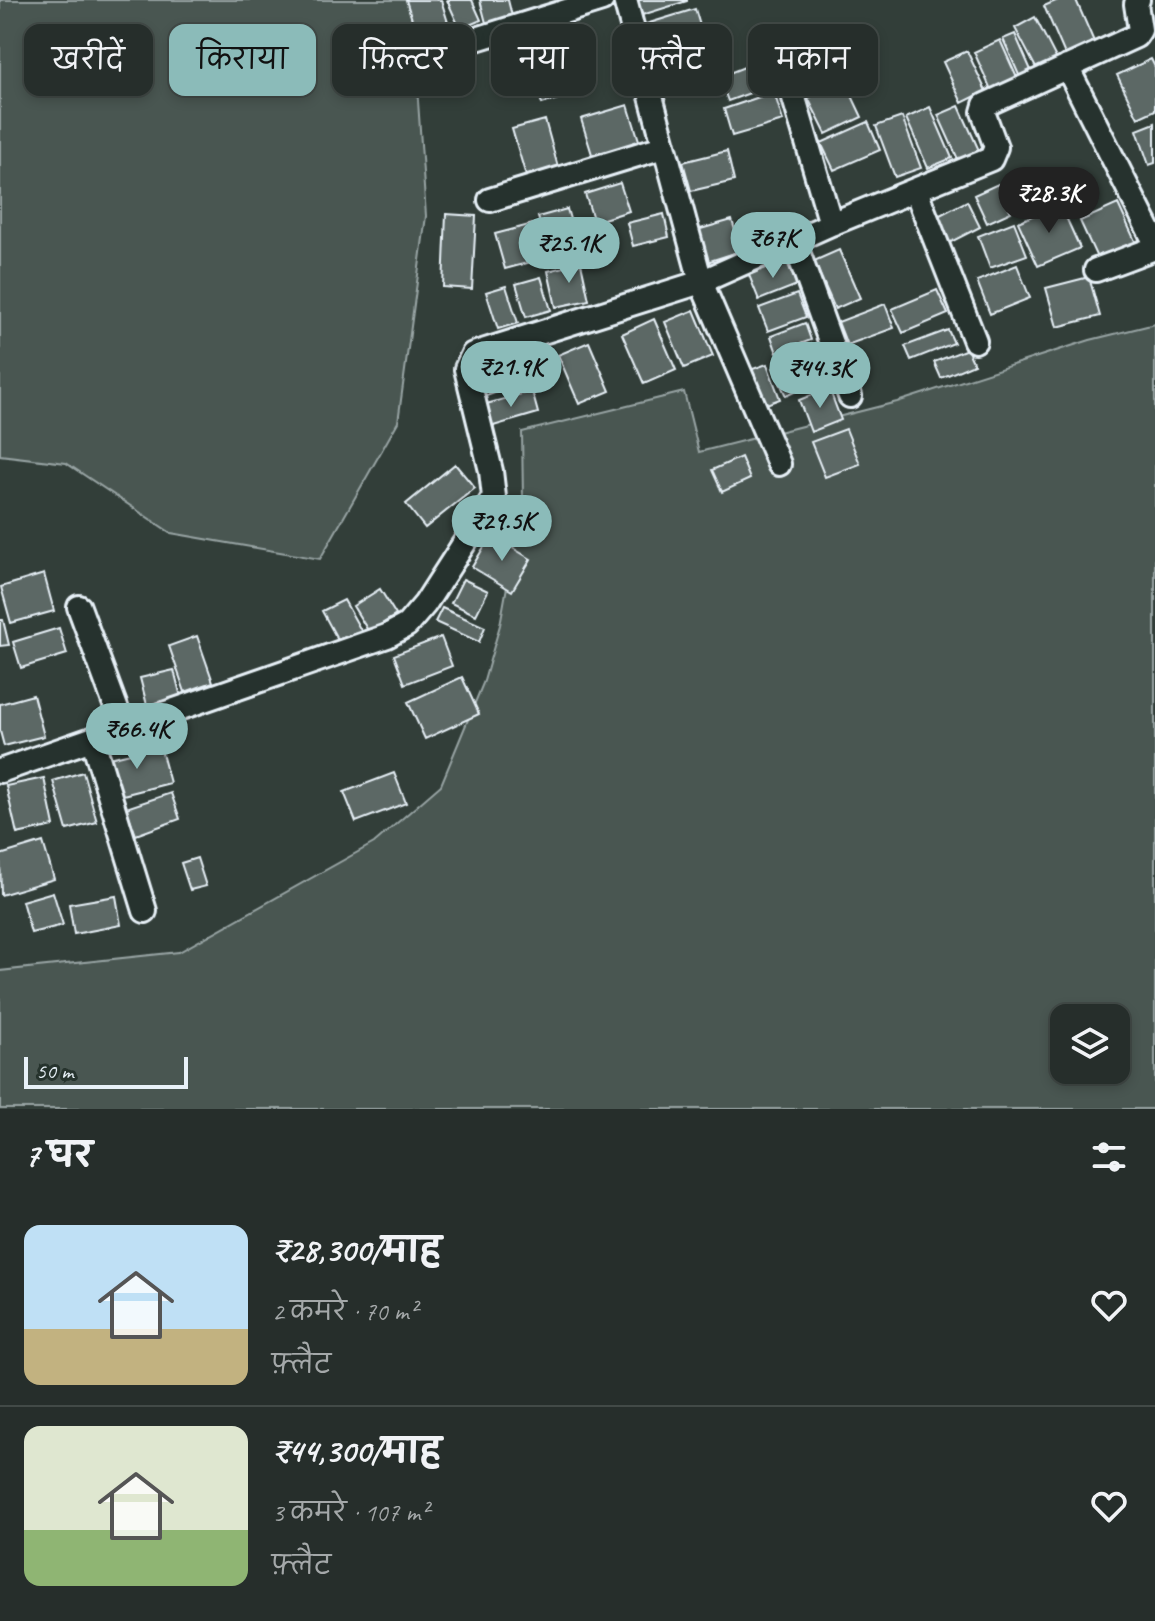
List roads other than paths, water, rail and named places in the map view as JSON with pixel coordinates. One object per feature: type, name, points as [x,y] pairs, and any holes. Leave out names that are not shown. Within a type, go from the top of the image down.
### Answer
[{"type":"street","points":[[475,39],[602,0]]},
{"type":"street","points":[[625,0],[701,282],[779,464]]},
{"type":"street","points":[[0,771],[387,636],[407,625],[425,604],[494,497],[491,471],[466,369],[473,354],[701,282],[831,224],[991,159],[996,147],[983,112],[985,105],[1139,33],[1138,0]]},
{"type":"street","points":[[1067,67],[1155,245],[1096,270]]},
{"type":"street","points":[[793,96],[831,224]]},
{"type":"street","points":[[490,200],[663,147]]},
{"type":"street","points":[[916,191],[975,341]]},
{"type":"street","points":[[794,241],[850,396]]},
{"type":"street","points":[[79,607],[124,729]]},
{"type":"street","points":[[93,741],[145,911]]}]
